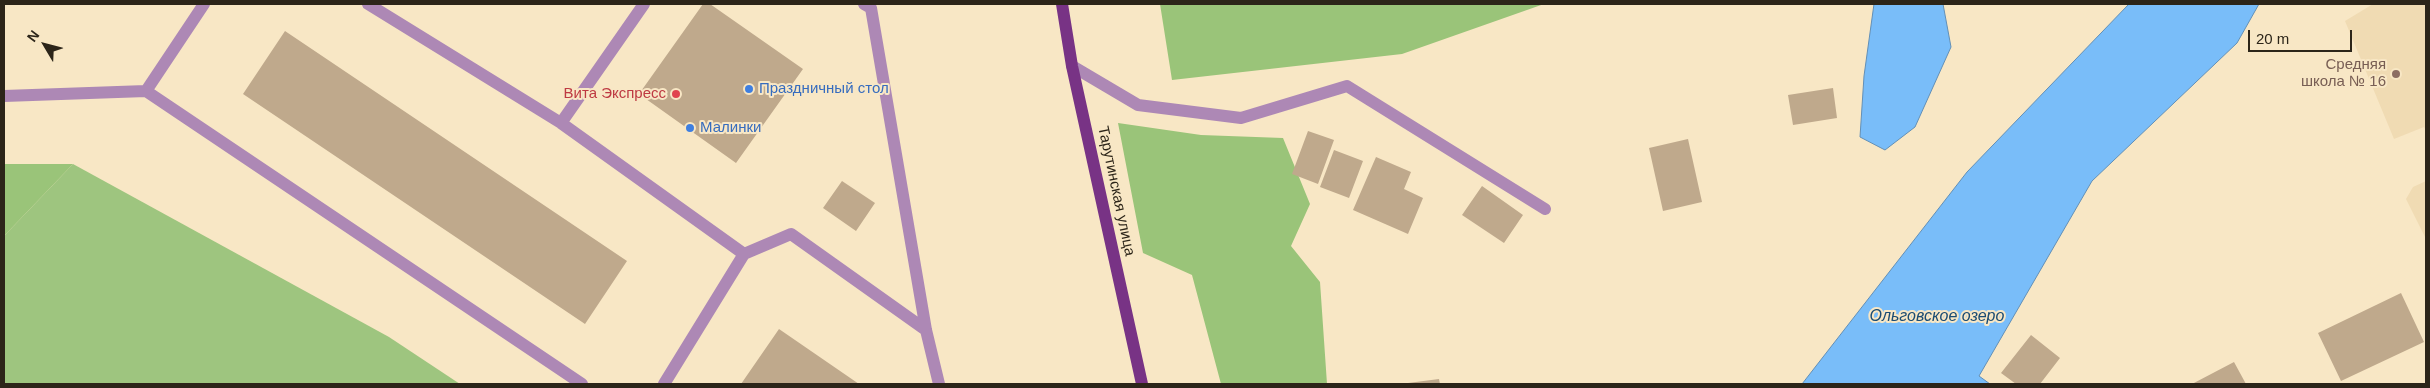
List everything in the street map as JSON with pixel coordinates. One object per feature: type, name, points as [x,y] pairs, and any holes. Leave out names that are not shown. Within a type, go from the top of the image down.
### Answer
[{"type":"main road","name":"Тарутинская улица","points":[[1062,4],[1072,66],[1142,384]]},
{"type":"lane","points":[[146,91],[204,4]]},
{"type":"lane","points":[[368,4],[561,123],[744,254]]},
{"type":"lane","points":[[384,15],[391,4]]},
{"type":"lane","points":[[561,123],[644,4]]},
{"type":"lane","points":[[868,5],[926,330],[939,384]]},
{"type":"lane","points":[[1072,66],[1138,105],[1241,118],[1347,86],[1546,209]]},
{"type":"lane","points":[[4,96],[146,91],[582,384]]},
{"type":"lane","points":[[664,384],[744,254],[791,234],[926,330]]},
{"type":"shaded area","name":"Средняя школа № 16","points":[[2373,4],[2426,4],[2426,131],[2424,127],[2394,139],[2345,21]]},
{"type":"shaded area","points":[[2426,181],[2426,239],[2406,199],[2413,187]]},
{"type":"green space","points":[[1160,4],[1544,4],[1402,54],[1172,80]]},
{"type":"green space","points":[[1118,123],[1201,135],[1283,138],[1310,204],[1291,246],[1320,282],[1327,384],[1221,384],[1192,275],[1143,253]]},
{"type":"green space","points":[[4,164],[73,164],[4,236]]},
{"type":"green space","points":[[73,164],[389,337],[460,384],[4,384],[4,236]]},
{"type":"water","points":[[1874,4],[1943,4],[1951,47],[1915,127],[1885,150],[1860,137],[1864,76]]},
{"type":"water","name":"Ольговское озеро","points":[[2129,4],[2259,4],[2237,43],[2092,181],[1979,376],[1990,384],[1802,384],[1967,172]]},
{"type":"building","points":[[703,4],[710,4],[803,69],[736,163],[639,94]]},
{"type":"building","points":[[285,31],[627,261],[585,324],[243,94]]},
{"type":"building","points":[[1833,88],[1837,118],[1793,125],[1788,95]]},
{"type":"building","points":[[1308,131],[1334,140],[1318,184],[1292,174]]},
{"type":"building","points":[[1688,139],[1702,202],[1663,211],[1649,148]]},
{"type":"building","points":[[1334,150],[1363,161],[1349,198],[1320,187]]},
{"type":"building","points":[[1376,157],[1411,172],[1404,189],[1423,198],[1408,234],[1353,210]]},
{"type":"building","points":[[842,181],[875,203],[856,231],[823,208]]},
{"type":"building","points":[[1482,186],[1523,215],[1504,243],[1462,215]]},
{"type":"building","points":[[2401,293],[2424,342],[2341,381],[2318,333]]},
{"type":"building","points":[[779,329],[859,384],[741,384]]},
{"type":"building","points":[[2031,335],[2060,358],[2040,384],[2016,384],[2001,373]]},
{"type":"building","points":[[2234,362],[2246,384],[2192,384]]},
{"type":"building","points":[[1439,379],[1440,384],[1408,384],[1408,383]]},
{"type":"place","name":"Средняя школа № 16","points":[[2396,74]]},
{"type":"place","name":"Праздничный стол","points":[[749,89]]},
{"type":"place","name":"Вита Экспресс","points":[[676,94]]},
{"type":"place","name":"Малинки","points":[[690,128]]}]
